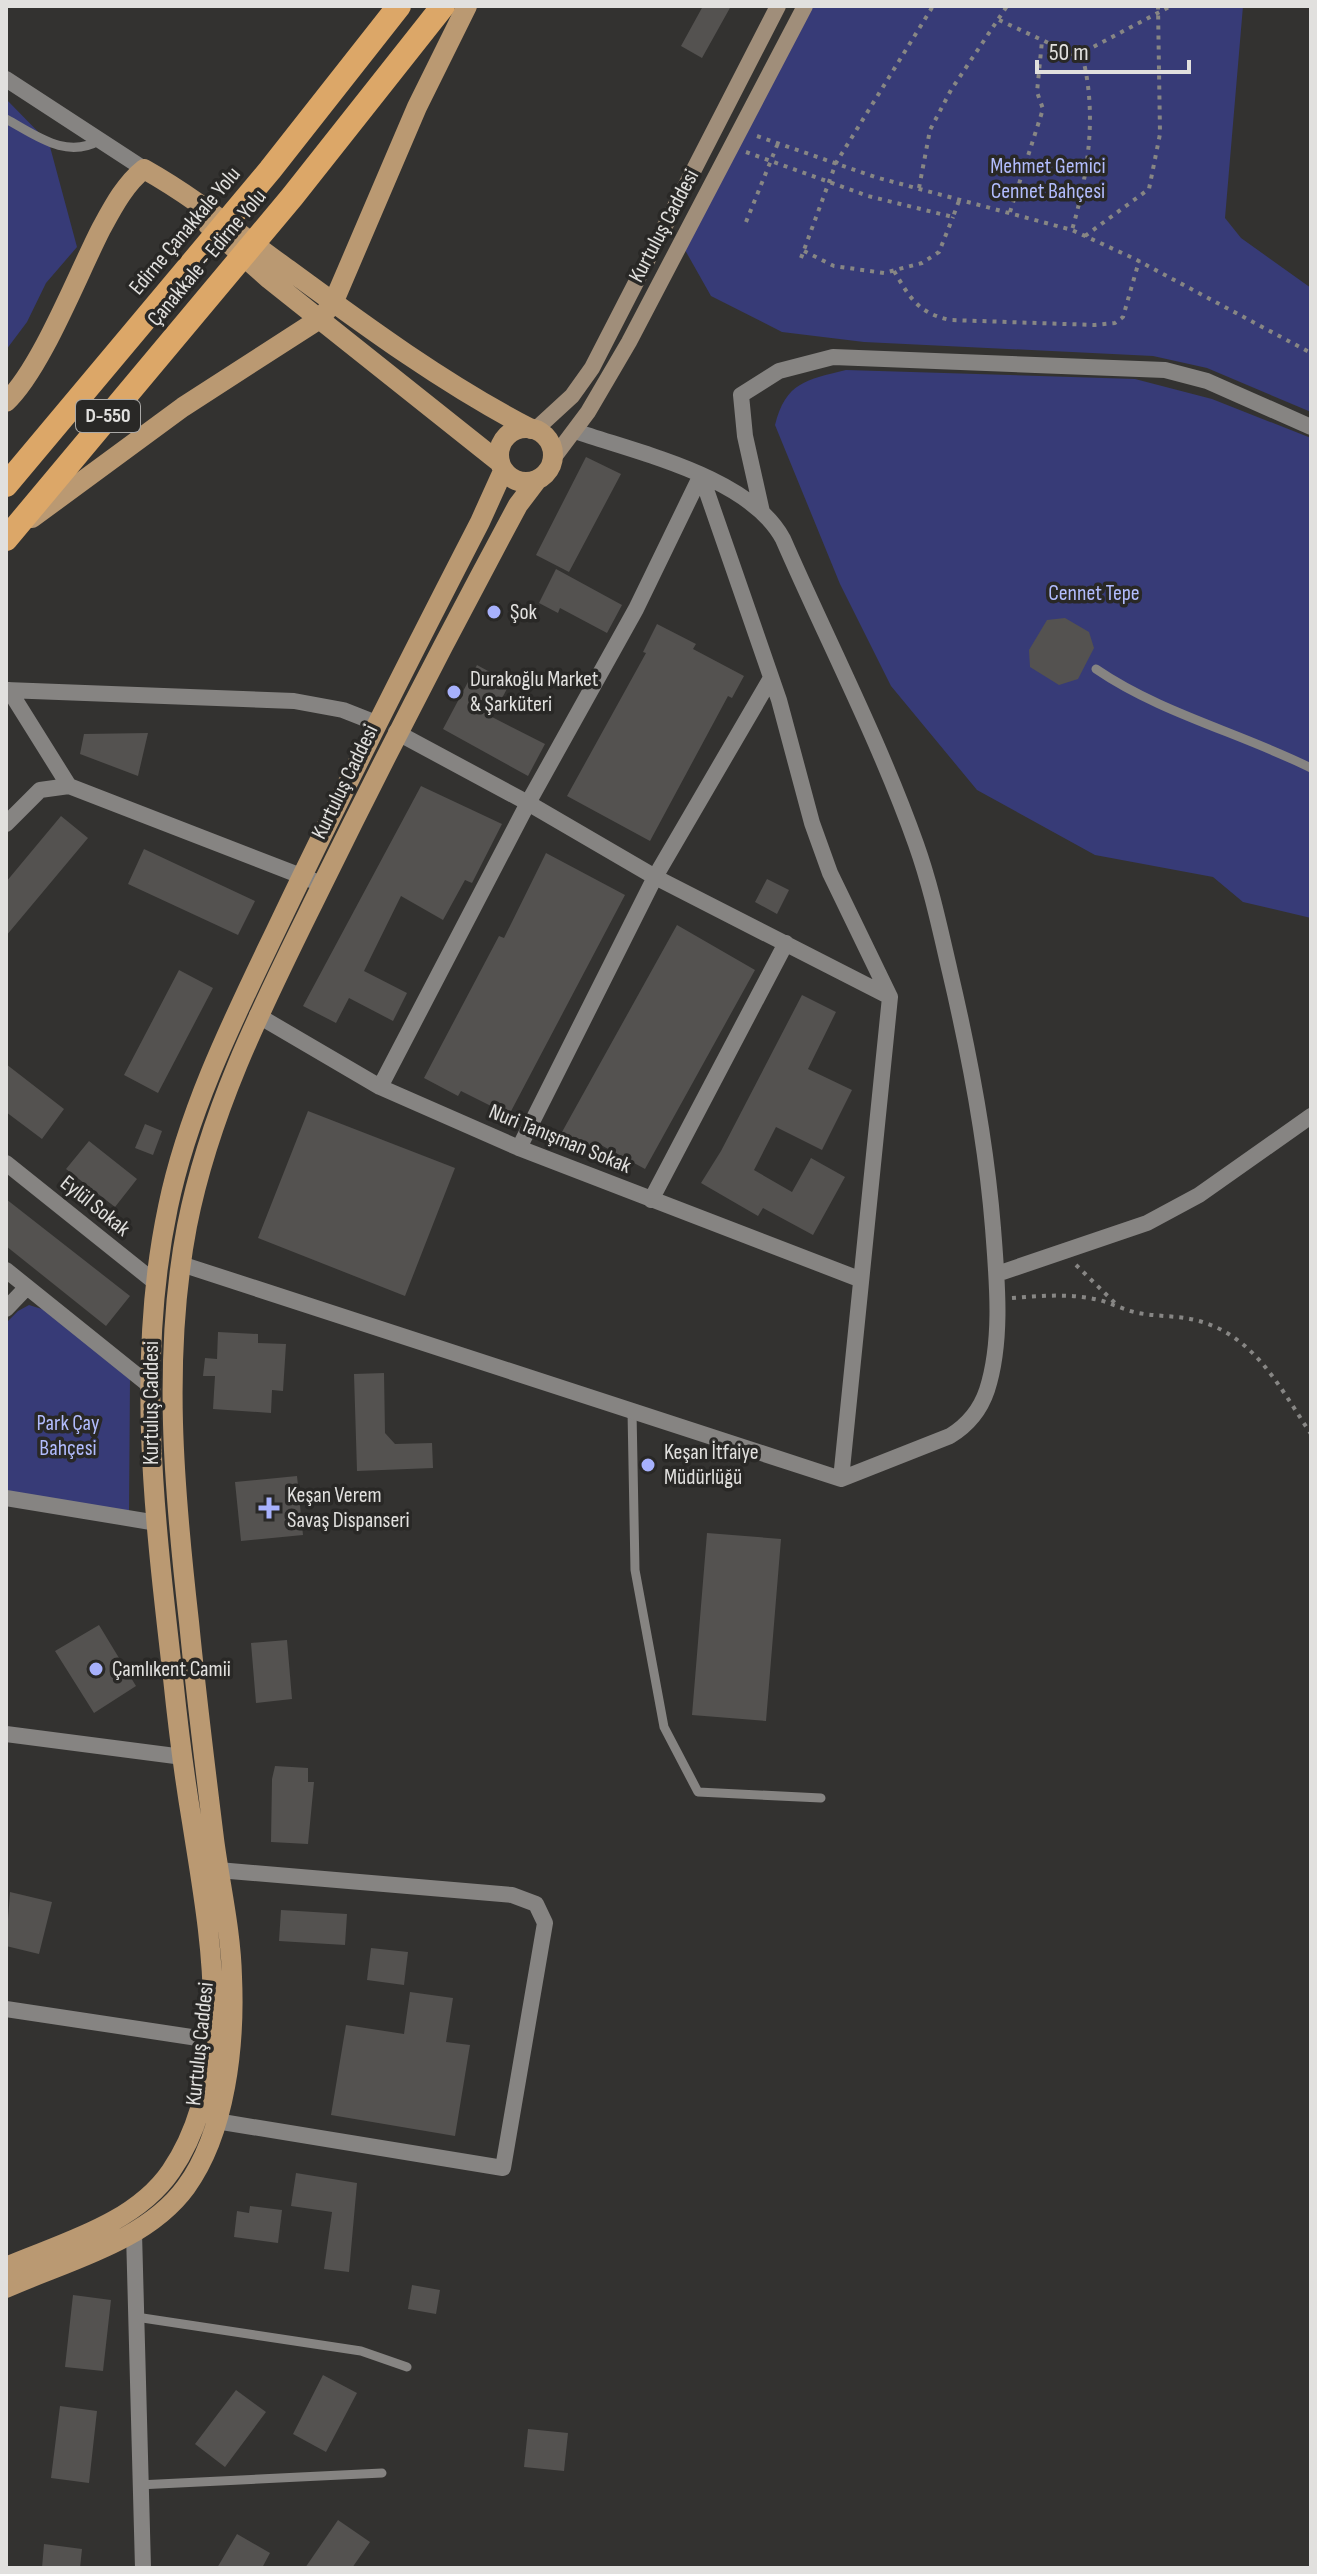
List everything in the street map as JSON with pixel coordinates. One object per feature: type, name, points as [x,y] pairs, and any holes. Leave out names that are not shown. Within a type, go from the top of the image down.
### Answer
[{"type":"highway","name":"Edirne Çanakkale Yolu","points":[[6,485],[270,170],[399,6]]},
{"type":"highway","name":"Çanakkale - Edirne Yolu","points":[[8,537],[292,197],[443,6]]},
{"type":"main road","points":[[8,537],[183,407],[321,318],[334,301],[417,107],[467,6]]},
{"type":"main road","points":[[144,169],[189,194],[334,301],[485,404],[547,438],[552,460],[549,471],[537,480],[522,483],[269,279],[144,169]]},
{"type":"main road","points":[[6,402],[34,366],[110,213],[132,178],[144,169]]},
{"type":"main road","points":[[501,466],[498,453],[506,437],[513,431],[533,429]]},
{"type":"main road","name":"Kurtuluş Caddesi","points":[[6,2267],[110,2221],[141,2203],[159,2186],[187,2144],[203,2089],[211,2040],[212,1969],[183,1757],[157,1523],[149,1385],[156,1283],[169,1202],[191,1124],[227,1034],[376,723],[480,522],[501,466]]},
{"type":"main road","name":"Kurtuluş Caddesi","points":[[6,2288],[134,2233],[157,2217],[184,2189],[203,2158],[216,2121],[232,1992],[188,1619],[175,1463],[172,1361],[181,1264],[196,1185],[216,1122],[257,1015],[396,732],[518,505],[537,480]]},
{"type":"main road","points":[[376,723],[396,732]]},
{"type":"street","name":"Kurtuluş Caddesi","points":[[533,429],[572,396],[592,368],[778,6]]},
{"type":"street","name":"Kurtuluş Caddesi","points":[[552,460],[575,431],[629,342],[805,6]]},
{"type":"street","points":[[6,79],[103,139],[144,169]]},
{"type":"street","points":[[762,512],[745,436],[741,395],[779,371],[833,357],[1165,370],[1207,381],[1311,427]]},
{"type":"street","points":[[181,1264],[841,1479],[932,1445],[965,1427],[978,1411],[991,1376],[997,1274],[979,1102],[929,884],[896,794],[783,539],[762,512],[701,475],[575,431]]},
{"type":"street","points":[[701,475],[771,678],[830,873],[890,997],[841,1479]]},
{"type":"street","points":[[380,1087],[528,803],[636,609],[701,475]]},
{"type":"street","points":[[519,1148],[655,877],[771,678]]},
{"type":"street","points":[[7,690],[294,701],[343,710],[376,723]]},
{"type":"street","points":[[7,690],[69,786]]},
{"type":"street","points":[[396,732],[528,803],[655,877],[890,997]]},
{"type":"street","points":[[6,824],[29,799],[54,785],[69,786],[322,885]]},
{"type":"street","points":[[651,1200],[786,943]]},
{"type":"street","name":"Nuri Tanışman Sokak","points":[[257,1015],[380,1087],[519,1148],[859,1279]]},
{"type":"street","points":[[997,1274],[1147,1223],[1186,1202],[1311,1116]]},
{"type":"street","name":"Eylül Sokak","points":[[6,1163],[156,1283]]},
{"type":"street","points":[[6,1270],[149,1385]]},
{"type":"street","points":[[6,1309],[27,1287]]},
{"type":"street","points":[[6,1498],[157,1523]]},
{"type":"street","points":[[6,1734],[183,1757]]},
{"type":"street","points":[[216,2121],[503,2168],[545,1923],[536,1904],[512,1895],[218,1870]]},
{"type":"street","points":[[6,2009],[211,2040]]},
{"type":"street","points":[[134,2233],[138,2485],[143,2568]]},
{"type":"lane","points":[[6,119],[59,148],[84,148],[103,139]]},
{"type":"lane","points":[[1096,669],[1126,689],[1259,742],[1311,768]]},
{"type":"lane","points":[[632,1411],[635,1570],[664,1727],[698,1792],[821,1798]]},
{"type":"lane","points":[[136,2317],[348,2348],[407,2367]]},
{"type":"lane","points":[[138,2485],[382,2473]]},
{"type":"path","points":[[801,258],[831,184],[836,163],[933,6]]},
{"type":"path","points":[[919,188],[930,130],[951,90],[1007,6]]},
{"type":"path","points":[[1076,56],[1158,9],[1171,6]]},
{"type":"path","points":[[1085,236],[1149,189],[1160,134],[1158,9]]},
{"type":"path","points":[[999,20],[1083,59],[1091,93],[1089,145],[1072,230]]},
{"type":"path","points":[[1010,212],[1043,109],[1037,92],[1042,40]]},
{"type":"path","points":[[741,130],[836,163],[1072,230],[1139,261],[1311,353]]},
{"type":"path","points":[[746,222],[778,143]]},
{"type":"path","points":[[732,149],[772,160],[831,184],[953,217]]},
{"type":"path","points":[[803,251],[834,266],[884,273],[922,263],[939,252],[960,198]]},
{"type":"path","points":[[894,271],[913,304],[929,315],[950,320],[1095,325],[1115,323],[1123,317],[1139,261]]},
{"type":"path","points":[[1054,1256],[1083,1270],[1117,1305]]},
{"type":"path","points":[[996,1299],[1050,1295],[1117,1305],[1133,1312],[1195,1320],[1232,1335],[1265,1364],[1311,1434]]},
{"type":"green space","name":"Mehmet Gemici Cennet Bahçesi","points":[[811,6],[1243,6],[1225,218],[1241,238],[1311,288],[1311,412],[1207,368],[1153,356],[864,342],[782,332],[711,296],[685,250]]},
{"type":"green space","points":[[6,99],[49,143],[77,247],[46,283],[27,322],[6,350]]},
{"type":"green space","name":"Cennet Tepe","points":[[846,370],[1135,379],[1212,399],[1311,438],[1311,918],[1243,902],[1213,877],[1095,855],[977,790],[891,686],[840,584],[775,425],[792,391],[809,380]]},
{"type":"green space","name":"Park Çay Bahçesi","points":[[29,1305],[45,1310],[130,1378],[129,1512],[6,1492],[6,1323]]},
{"type":"building","points":[[703,6],[731,6],[702,58],[681,46]]},
{"type":"building","points":[[586,457],[621,474],[569,572],[536,555]]},
{"type":"building","points":[[556,569],[622,605],[607,633],[560,608],[558,613],[539,603]]},
{"type":"building","points":[[1065,618],[1089,632],[1094,648],[1078,679],[1059,685],[1030,667],[1029,650],[1047,620]]},
{"type":"building","points":[[657,624],[696,644],[693,649],[744,676],[732,698],[728,696],[650,841],[567,796],[646,653],[643,652]]},
{"type":"building","points":[[477,665],[510,683],[492,717],[545,744],[528,776],[443,729]]},
{"type":"building","points":[[148,733],[138,776],[80,754],[84,734]]},
{"type":"building","points":[[421,786],[502,824],[472,883],[465,880],[443,920],[401,896],[364,971],[407,993],[393,1021],[349,998],[336,1023],[303,1006]]},
{"type":"building","points":[[61,816],[88,838],[6,936],[6,882]]},
{"type":"building","points":[[144,849],[255,901],[238,935],[128,884]]},
{"type":"building","points":[[546,853],[625,895],[509,1115],[461,1091],[458,1096],[424,1078],[499,936],[504,938]]},
{"type":"building","points":[[767,879],[789,890],[777,914],[755,902]]},
{"type":"building","points":[[677,925],[755,970],[645,1169],[599,1144],[596,1150],[562,1132]]},
{"type":"building","points":[[179,970],[213,988],[158,1093],[124,1075]]},
{"type":"building","points":[[802,995],[836,1012],[808,1069],[852,1090],[822,1150],[776,1127],[754,1170],[792,1192],[811,1158],[845,1177],[813,1235],[763,1208],[758,1216],[701,1183],[721,1151]]},
{"type":"building","points":[[6,1064],[64,1109],[42,1139],[6,1112]]},
{"type":"building","points":[[308,1111],[455,1168],[405,1296],[258,1238]]},
{"type":"building","points":[[145,1124],[162,1131],[153,1155],[135,1148]]},
{"type":"building","points":[[89,1141],[137,1179],[115,1207],[66,1169]]},
{"type":"building","points":[[6,1199],[130,1296],[106,1326],[6,1246]]},
{"type":"building","points":[[218,1332],[258,1334],[258,1343],[286,1344],[283,1391],[272,1390],[271,1413],[213,1409],[215,1376],[203,1376],[205,1358],[217,1359]]},
{"type":"building","points":[[384,1373],[385,1433],[395,1444],[432,1443],[433,1468],[357,1471],[354,1374]]},
{"type":"building","name":"Keşan Verem Savaş Dispanseri","points":[[297,1476],[303,1535],[241,1541],[235,1482]]},
{"type":"building","points":[[707,1533],[781,1539],[766,1721],[692,1715]]},
{"type":"building","name":"Çamlıkent Camii","points":[[99,1625],[136,1686],[94,1713],[55,1651]]},
{"type":"building","points":[[287,1640],[292,1699],[256,1703],[251,1643]]},
{"type":"building","points":[[275,1766],[308,1768],[308,1782],[314,1782],[308,1844],[271,1842]]},
{"type":"building","points":[[10,1892],[52,1902],[39,1954],[6,1946]]},
{"type":"building","points":[[281,1910],[347,1914],[345,1945],[279,1941]]},
{"type":"building","points":[[371,1948],[408,1952],[404,1985],[367,1980]]},
{"type":"building","points":[[410,1992],[453,1998],[446,2042],[470,2045],[455,2136],[331,2115],[346,2025],[404,2034]]},
{"type":"building","points":[[296,2173],[357,2183],[349,2272],[324,2269],[332,2212],[291,2206]]},
{"type":"building","points":[[250,2206],[282,2210],[278,2243],[234,2237],[237,2211],[249,2213]]},
{"type":"building","points":[[412,2285],[440,2290],[436,2314],[408,2309]]},
{"type":"building","points":[[73,2295],[111,2300],[103,2371],[65,2367]]},
{"type":"building","points":[[323,2375],[357,2393],[326,2452],[293,2434]]},
{"type":"building","points":[[236,2390],[266,2412],[225,2467],[195,2444]]},
{"type":"building","points":[[60,2406],[97,2411],[89,2483],[51,2478]]},
{"type":"building","points":[[528,2429],[568,2433],[564,2471],[524,2467]]},
{"type":"building","points":[[338,2520],[370,2542],[352,2568],[305,2568]]},
{"type":"building","points":[[237,2534],[270,2553],[262,2568],[217,2568]]},
{"type":"building","points":[[44,2544],[82,2549],[80,2568],[42,2568]]},
{"type":"place","name":"Şok","points":[[494,612]]},
{"type":"place","name":"Durakoğlu Market & Şarküteri","points":[[454,692]]},
{"type":"place","name":"Keşan İtfaiye Müdürlüğü","points":[[648,1465]]},
{"type":"place","name":"Keşan Verem Savaş Dispanseri","points":[[269,1508]]},
{"type":"place","name":"Çamlıkent Camii","points":[[96,1669]]}]
